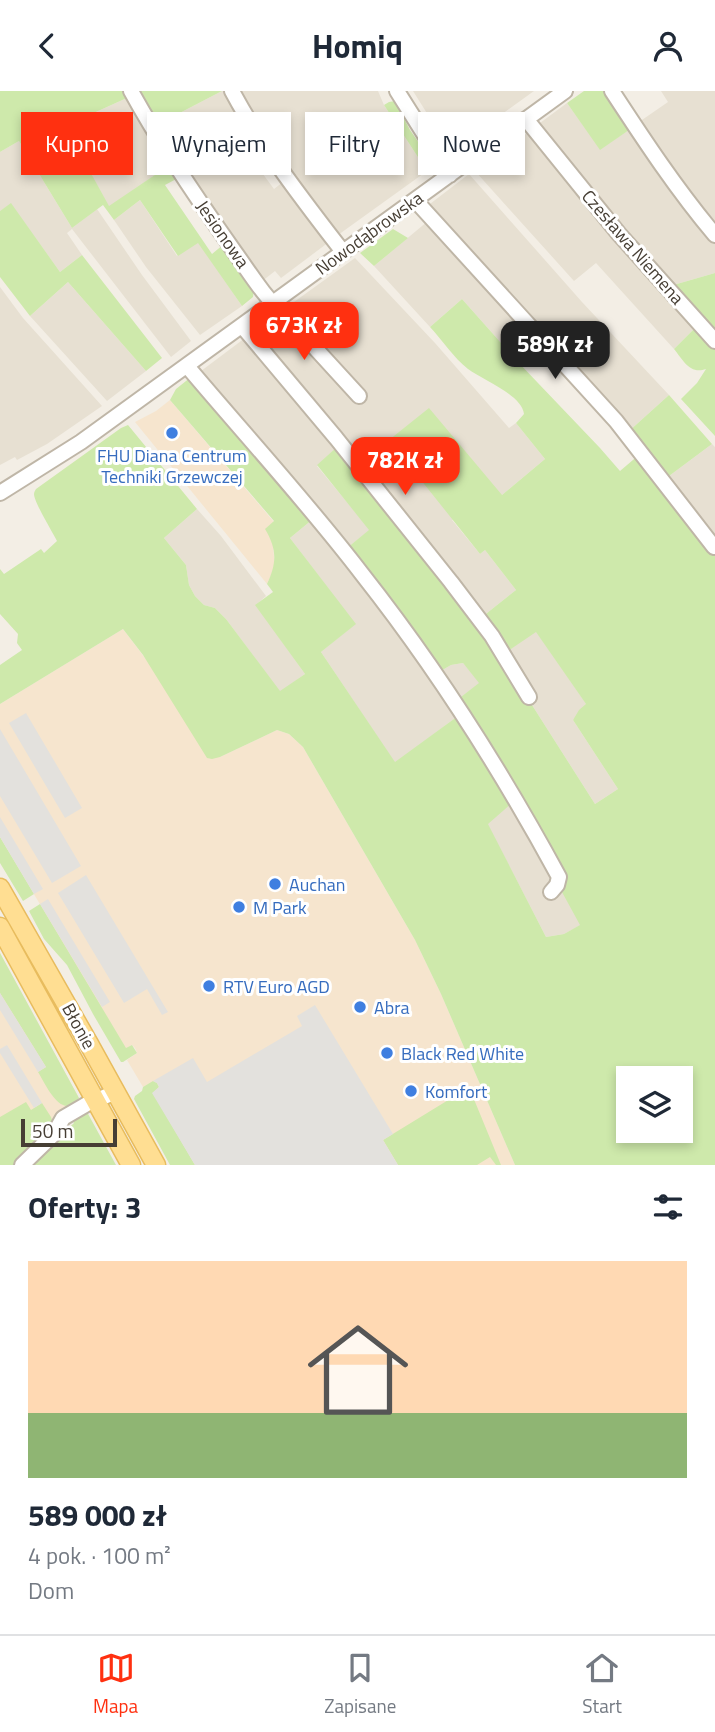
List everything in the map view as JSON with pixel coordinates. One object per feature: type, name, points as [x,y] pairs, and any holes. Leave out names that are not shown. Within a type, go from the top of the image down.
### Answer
[{"type":"main road","name":"Błonie","points":[[0,888],[156,1165]]},
{"type":"main road","name":"Błonie","points":[[0,927],[131,1165]]},
{"type":"street","name":"Jesionowa","points":[[131,91],[191,187],[272,304],[359,396]]},
{"type":"street","points":[[232,91],[272,159],[343,252]]},
{"type":"street","points":[[397,91],[418,124]]},
{"type":"street","name":"Nowodąbrowska","points":[[526,119],[565,91]]},
{"type":"street","points":[[612,91],[715,235]]},
{"type":"street","name":"Czesława Niemena","points":[[526,119],[619,234],[715,341]]},
{"type":"street","name":"Nowodąbrowska","points":[[0,493],[81,442],[450,175]]},
{"type":"street","points":[[415,200],[616,421],[714,547]]},
{"type":"street","points":[[242,326],[451,582],[492,636],[529,697]]},
{"type":"street","points":[[187,366],[361,572],[435,672],[514,796],[559,877],[551,892]]},
{"type":"street","points":[[22,1165],[54,1134],[71,1112],[116,1092]]},
{"type":"shaded area","points":[[226,91],[238,112],[182,112]]},
{"type":"shaded area","points":[[238,91],[378,91],[389,112],[305,112],[305,175],[404,175],[404,136],[418,157],[418,175],[421,175],[338,235],[290,175],[291,112],[251,112]]},
{"type":"shaded area","points":[[413,91],[534,91],[505,112],[426,112]]},
{"type":"shaded area","points":[[661,91],[715,91],[715,228],[639,122],[668,102]]},
{"type":"shaded area","points":[[129,97],[147,126],[147,175],[155,175],[109,207],[92,175],[133,175],[133,112],[96,112]]},
{"type":"shaded area","points":[[567,103],[600,149],[632,128],[715,239],[715,273],[670,286],[536,126]]},
{"type":"shaded area","points":[[530,131],[697,326],[674,349],[596,263],[574,281],[479,175],[525,175],[525,135]]},
{"type":"shaded area","points":[[19,141],[21,175],[40,175],[72,228],[97,209],[191,341],[171,357],[72,229],[67,233],[82,255],[60,272],[11,204],[0,211],[0,152]]},
{"type":"shaded area","points":[[188,175],[264,175],[274,189],[283,182],[329,242],[281,278],[275,271],[261,282]]},
{"type":"shaded area","points":[[470,175],[669,395],[628,432],[426,207]]},
{"type":"shaded area","points":[[140,200],[177,256],[198,242],[242,306],[200,335],[146,267],[114,220]]},
{"type":"shaded area","points":[[428,221],[538,342],[517,361],[462,299],[430,327],[374,266]]},
{"type":"shaded area","points":[[355,258],[435,343],[509,428],[516,423],[545,459],[502,495],[452,520],[480,554],[485,550],[516,590],[482,617],[251,333]]},
{"type":"shaded area","points":[[68,282],[146,371],[107,401],[30,316]]},
{"type":"shaded area","points":[[0,287],[23,318],[102,406],[47,444],[17,460],[15,457],[0,465]]},
{"type":"shaded area","points":[[245,338],[338,446],[317,466],[370,530],[347,548],[197,374]]},
{"type":"shaded area","points":[[170,400],[274,522],[266,529],[273,543],[274,557],[274,569],[267,584],[135,422]]},
{"type":"shaded area","points":[[712,444],[715,447],[715,541],[665,479]]},
{"type":"shaded area","points":[[197,509],[266,596],[256,605],[305,674],[280,692],[226,619],[215,608],[204,605],[195,596],[189,585],[186,565],[164,538]]},
{"type":"shaded area","points":[[313,519],[352,566],[458,716],[395,763],[321,652],[355,624],[290,538]]},
{"type":"shaded area","points":[[123,629],[220,757],[277,730],[289,734],[303,747],[415,940],[515,1165],[195,1165],[152,1093],[158,1085],[153,1082],[143,1087],[127,1060],[137,1053],[135,1048],[132,1045],[126,1049],[0,837],[0,704]]},
{"type":"shaded area","points":[[536,631],[587,705],[573,720],[618,789],[595,804],[532,705],[536,701],[505,653]]},
{"type":"shaded area","points":[[463,663],[480,683],[457,700],[439,672],[451,665]]},
{"type":"shaded area","points":[[26,713],[82,808],[65,818],[9,723]]},
{"type":"shaded area","points":[[0,729],[81,866],[52,883],[0,796]]},
{"type":"shaded area","points":[[513,802],[581,925],[564,934],[546,937],[487,823]]},
{"type":"shaded area","points":[[0,817],[43,889],[34,894],[0,837]]},
{"type":"shaded area","points":[[86,875],[168,1012],[162,1015],[147,989],[124,1003],[58,893]]},
{"type":"shaded area","points":[[48,899],[110,1002],[102,1007],[40,904]]},
{"type":"shaded area","points":[[0,953],[79,1098],[42,1139],[13,1165],[0,1165]]},
{"type":"shaded area","points":[[0,993],[46,1067],[38,1072],[0,1010]]},
{"type":"shaded area","points":[[315,1005],[393,1134],[383,1140],[398,1165],[195,1165],[152,1093],[159,1087],[153,1081],[193,1058],[207,1082],[302,1026],[297,1016]]},
{"type":"shaded area","points":[[7,1045],[42,1103],[34,1108],[0,1053],[0,1049]]},
{"type":"green space","points":[[0,91],[126,91],[129,97],[96,112],[21,112],[21,144],[19,141],[0,152]]},
{"type":"green space","points":[[134,91],[222,91],[182,112],[147,112]]},
{"type":"green space","points":[[584,91],[607,91],[632,128],[600,150],[567,103]]},
{"type":"green space","points":[[395,101],[401,112],[389,112],[384,105]]},
{"type":"green space","points":[[404,118],[418,142],[418,157],[404,136]]},
{"type":"green space","points":[[40,175],[92,175],[109,206],[155,175],[179,175],[180,177],[165,185],[212,254],[224,244],[254,289],[253,297],[242,306],[198,243],[178,256],[140,200],[114,220],[103,205],[72,228]]},
{"type":"green space","points":[[11,203],[60,272],[82,255],[162,358],[146,371],[68,282],[30,316],[0,277],[0,211]]},
{"type":"green space","points":[[393,229],[408,238],[374,266],[360,253]]},
{"type":"green space","points":[[715,273],[715,337],[670,286]]},
{"type":"green space","points":[[462,299],[620,471],[640,454],[715,541],[715,1165],[515,1165],[415,940],[303,747],[289,734],[277,730],[220,757],[207,758],[143,655],[123,629],[0,704],[0,665],[22,650],[17,643],[18,634],[0,614],[0,569],[4,574],[41,549],[44,553],[57,541],[37,504],[35,491],[128,425],[197,509],[164,538],[186,565],[189,585],[195,596],[204,605],[215,608],[226,619],[280,691],[305,674],[255,605],[273,592],[267,584],[273,569],[274,550],[265,529],[274,521],[170,400],[176,389],[191,377],[313,519],[290,538],[356,624],[321,652],[395,762],[458,716],[511,799],[457,700],[479,683],[463,663],[451,665],[439,672],[347,548],[369,530],[317,465],[338,446],[459,598],[595,804],[618,789],[573,720],[586,704],[536,632],[505,653],[482,617],[516,590],[485,550],[480,554],[389,440],[429,408],[502,495],[545,459],[516,423],[524,414],[517,401],[468,369],[430,327]],"holes":[[[513,802],[580,925],[564,934],[546,937],[488,824]]]},
{"type":"green space","points":[[697,326],[715,347],[715,436],[681,399],[706,369],[691,368],[674,349]]},
{"type":"green space","points":[[669,395],[712,444],[665,479],[628,432]]},
{"type":"green space","points":[[0,837],[34,894],[23,901],[0,863]]},
{"type":"green space","points":[[40,904],[126,1048],[132,1045],[137,1053],[123,1062],[67,965],[44,939],[29,911]]},
{"type":"green space","points":[[0,953],[79,1098],[73,1104],[67,1106],[55,1099],[38,1072],[46,1067],[0,993]]},
{"type":"green space","points":[[153,1081],[159,1087],[153,1093],[195,1165],[170,1165],[134,1099],[143,1087]]},
{"type":"green space","points":[[463,1091],[465,1095],[471,1092],[501,1165],[496,1165],[490,1157],[477,1165],[398,1165],[383,1140]]},
{"type":"green space","points":[[26,1102],[31,1110],[42,1103],[54,1126],[13,1165],[0,1165],[0,1117]]},
{"type":"green space","points":[[87,1112],[116,1165],[31,1165],[74,1123],[71,1119]]},
{"type":"place","name":"FHU Diana Centrum Techniki Grzewczej","points":[[172,433]]},
{"type":"place","name":"Auchan","points":[[275,884]]},
{"type":"place","name":"M Park","points":[[239,907]]},
{"type":"place","name":"RTV Euro AGD","points":[[209,986]]},
{"type":"place","name":"Abra","points":[[360,1007]]},
{"type":"place","name":"Black Red White","points":[[387,1053]]},
{"type":"place","name":"Komfort","points":[[411,1091]]}]
